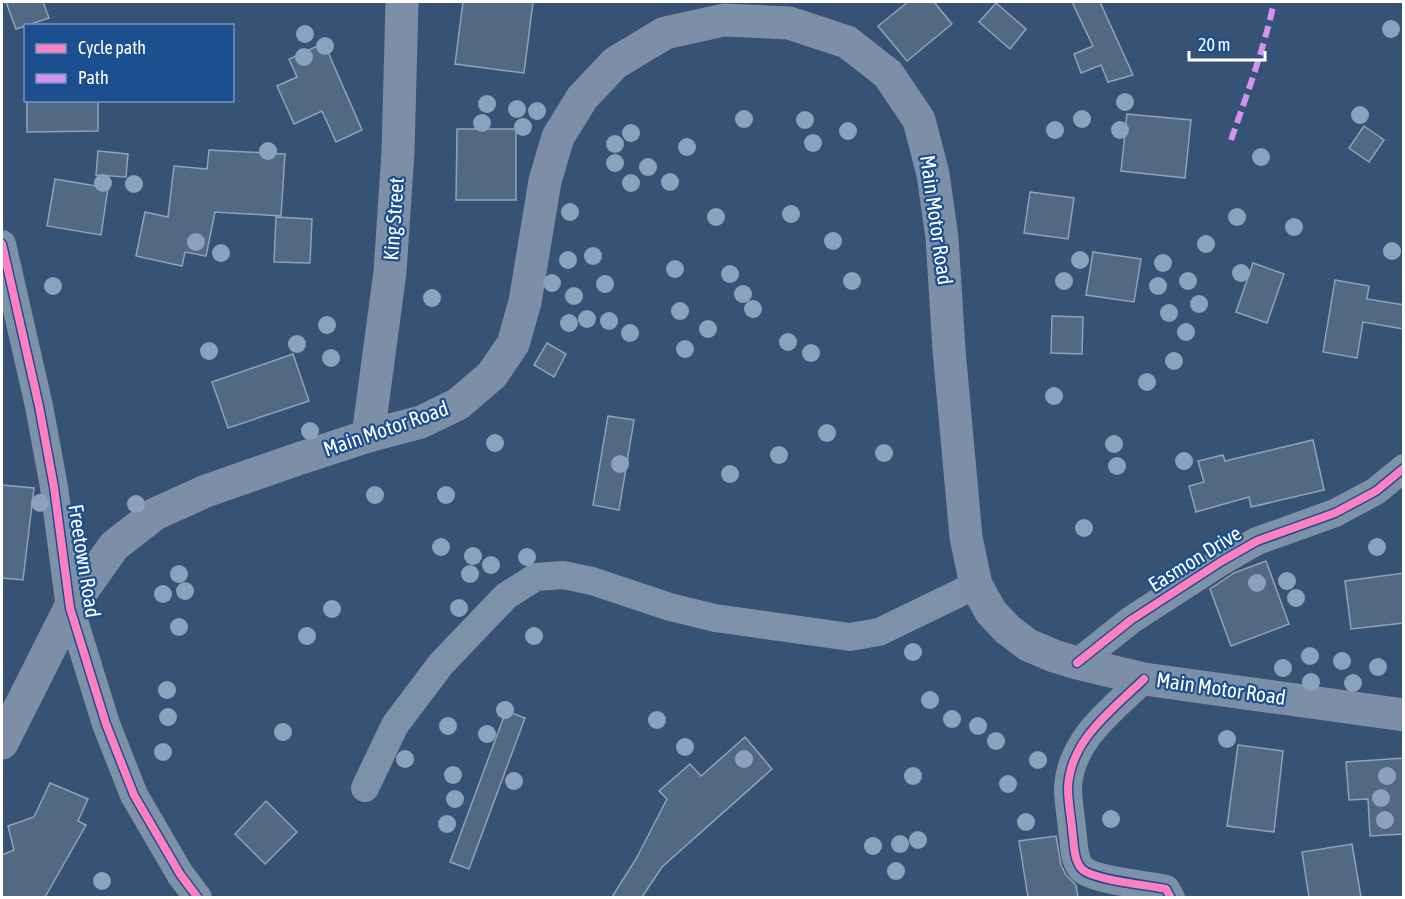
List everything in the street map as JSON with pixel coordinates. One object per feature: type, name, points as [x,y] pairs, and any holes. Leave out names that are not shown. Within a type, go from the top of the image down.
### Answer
[{"type":"main road","name":"King Street","points":[[368,436],[390,272],[398,152],[402,2]]},
{"type":"main road","name":"Main Motor Road","points":[[2,742],[70,608],[114,546],[155,514],[206,491],[368,436],[420,422],[458,404],[492,375],[513,344],[525,302],[545,181],[558,137],[582,98],[615,63],[665,33],[724,20],[789,23],[847,42],[888,74],[919,120],[933,174],[942,238],[949,350],[966,537],[976,585],[991,612],[1007,629],[1028,645],[1077,663],[1144,679],[1404,715]]},
{"type":"street","name":"Freetown Road","points":[[2,244],[39,406],[54,487],[70,608],[106,724],[134,795],[180,874],[198,897]]},
{"type":"street","name":"Easmon Drive","points":[[1077,663],[1131,620],[1222,561],[1257,541],[1335,513],[1376,491],[1404,468]]},
{"type":"street","points":[[365,788],[395,725],[441,664],[506,596],[536,577],[563,574],[592,581],[670,607],[715,618],[850,638],[879,632],[976,585]]},
{"type":"street","points":[[1144,679],[1094,727],[1080,746],[1072,763],[1068,789],[1075,852],[1080,868],[1090,875],[1166,889],[1171,897]]},
{"type":"building","points":[[6,2],[43,2],[49,18],[24,24],[24,26],[16,29]]},
{"type":"building","points":[[463,2],[533,2],[524,73],[455,64]]},
{"type":"building","points":[[908,2],[934,2],[952,24],[907,61],[878,26]]},
{"type":"building","points":[[1072,2],[1100,2],[1133,75],[1108,82],[1101,65],[1081,73],[1074,54],[1093,46]]},
{"type":"building","points":[[996,3],[1026,29],[1010,49],[979,22]]},
{"type":"building","points":[[324,43],[362,130],[336,142],[322,111],[294,124],[277,86],[297,77],[289,59]]},
{"type":"building","points":[[27,102],[98,102],[98,131],[27,132]]},
{"type":"building","points":[[1127,114],[1191,120],[1185,178],[1121,171]]},
{"type":"building","points":[[1364,126],[1384,140],[1369,162],[1349,148]]},
{"type":"building","points":[[457,129],[516,129],[516,200],[456,200]]},
{"type":"building","points":[[209,150],[285,154],[281,216],[215,212],[206,256],[185,252],[182,266],[136,256],[145,212],[168,217],[174,166],[207,169]]},
{"type":"building","points":[[98,151],[128,154],[126,177],[96,175]]},
{"type":"building","points":[[55,179],[108,188],[101,235],[47,226]]},
{"type":"building","points":[[1030,192],[1074,198],[1068,239],[1024,233]]},
{"type":"building","points":[[276,217],[312,219],[310,263],[274,262]]},
{"type":"building","points":[[1093,252],[1141,259],[1134,302],[1086,295]]},
{"type":"building","points":[[1253,263],[1284,274],[1267,323],[1236,312]]},
{"type":"building","points":[[1335,280],[1369,286],[1367,299],[1404,305],[1404,329],[1363,322],[1357,358],[1323,352]]},
{"type":"building","points":[[1052,316],[1083,317],[1082,354],[1051,353]]},
{"type":"building","points":[[547,343],[566,354],[554,377],[534,365]]},
{"type":"building","points":[[293,354],[309,401],[228,428],[212,382]]},
{"type":"building","points":[[608,416],[634,420],[619,510],[593,505]]},
{"type":"building","points":[[1313,440],[1324,490],[1251,507],[1249,497],[1196,512],[1189,486],[1204,482],[1198,461],[1223,455],[1225,461]]},
{"type":"building","points":[[2,485],[34,488],[23,580],[2,578]]},
{"type":"building","points":[[1266,561],[1289,624],[1231,646],[1210,589],[1234,573]]},
{"type":"building","points":[[1404,573],[1404,623],[1351,629],[1345,581]]},
{"type":"building","points":[[506,711],[525,718],[469,869],[450,862]]},
{"type":"building","points":[[745,737],[772,769],[662,867],[642,897],[612,897],[636,859],[667,799],[659,791],[690,764],[701,776]]},
{"type":"building","points":[[1238,745],[1283,751],[1274,832],[1227,826]]},
{"type":"building","points":[[1404,758],[1404,834],[1370,836],[1368,799],[1349,800],[1346,762]]},
{"type":"building","points":[[50,783],[88,799],[78,821],[86,825],[45,897],[2,897],[2,855],[14,850],[8,826],[34,817]]},
{"type":"building","points":[[266,801],[297,832],[265,864],[235,834]]},
{"type":"building","points":[[1056,836],[1061,865],[1066,875],[1076,885],[1078,897],[1028,897],[1019,841]]},
{"type":"building","points":[[1352,844],[1361,897],[1309,897],[1302,852]]},
{"type":"marked path","points":[[1231,140],[1260,54],[1274,2]]},
{"type":"cycle path","points":[[2,244],[39,406],[54,487],[70,608],[106,724],[134,795],[180,874],[198,898]]},
{"type":"cycle path","points":[[1077,663],[1131,620],[1222,561],[1257,541],[1335,513],[1376,491],[1404,468]]},
{"type":"cycle path","points":[[1144,679],[1106,714],[1084,741],[1076,755],[1068,788],[1075,856],[1082,869],[1088,873],[1108,879],[1166,889],[1171,898]]}]
